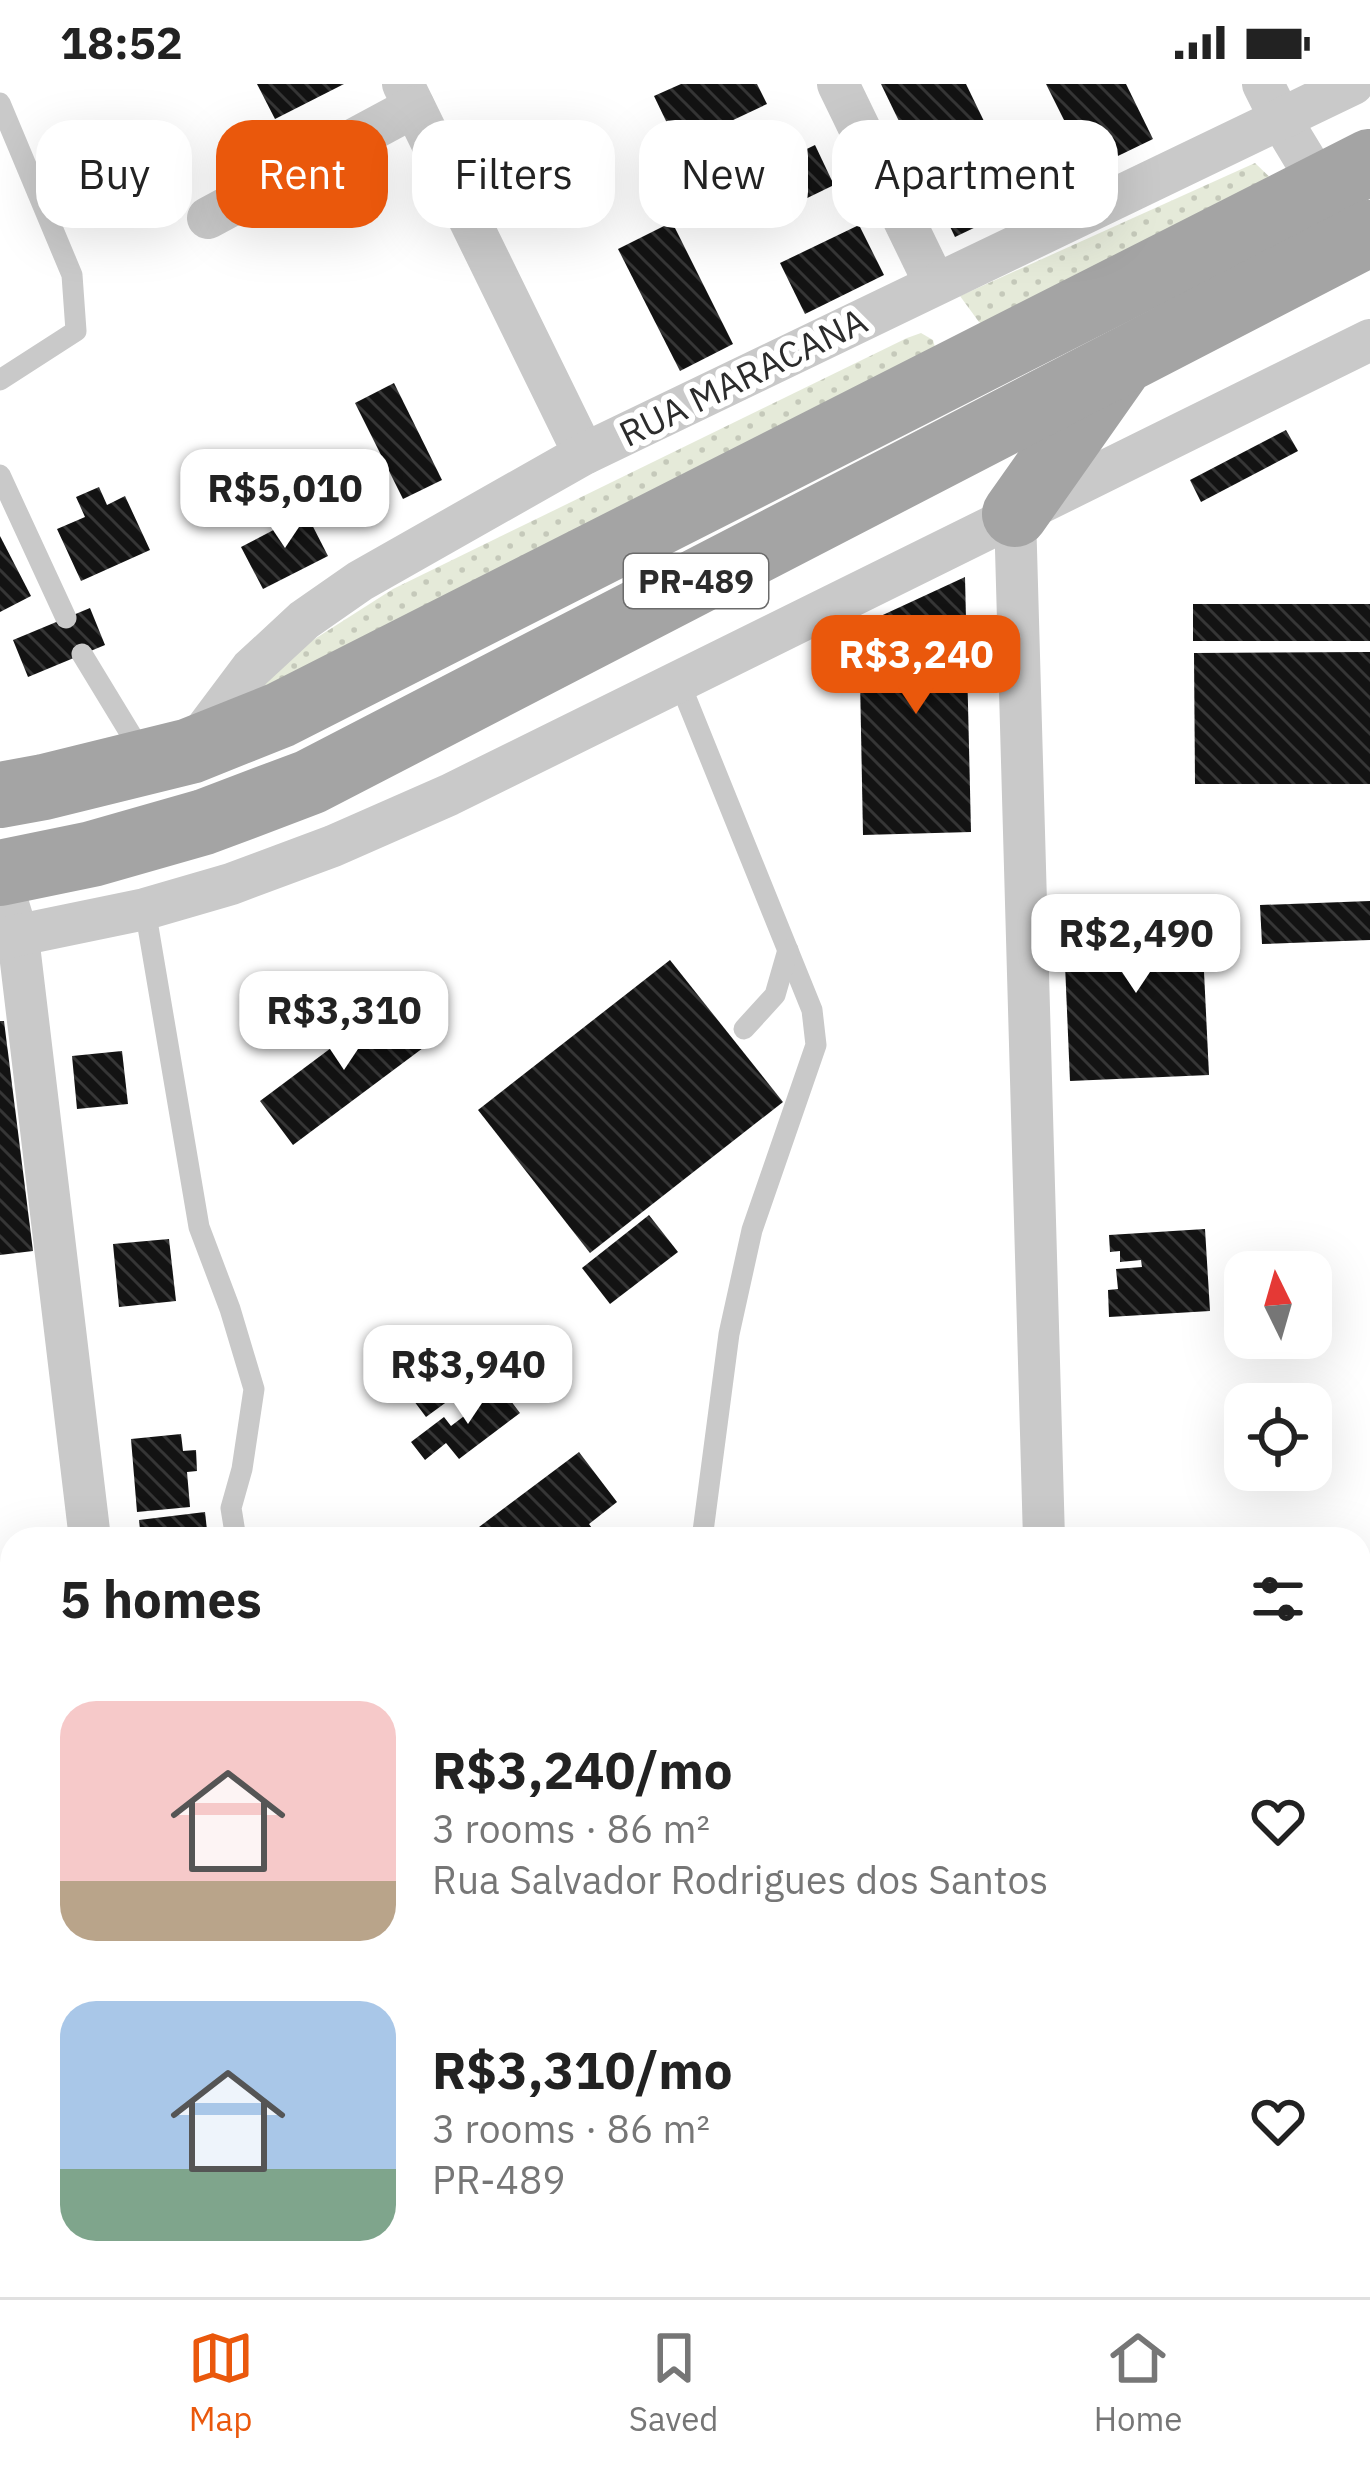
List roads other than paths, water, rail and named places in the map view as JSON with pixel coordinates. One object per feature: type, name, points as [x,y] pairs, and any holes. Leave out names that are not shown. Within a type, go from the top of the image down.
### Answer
[{"type":"main road","name":"PR-489","points":[[22,791],[169,756],[280,716],[1346,174]]},
{"type":"main road","name":"PR-489","points":[[0,873],[92,854],[204,822],[310,782],[1370,233]]},
{"type":"main road","points":[[1016,514],[1124,359]]},
{"type":"main road","points":[[0,873],[4,840],[20,811],[22,791]]},
{"type":"street","points":[[838,84],[935,284]]},
{"type":"street","name":"RUA MARACANA","points":[[169,756],[251,668],[304,620],[360,581],[584,454],[935,284],[1272,102],[1353,84]]},
{"type":"street","points":[[208,218],[409,96],[584,454]]},
{"type":"street","points":[[1272,102],[1346,174]]},
{"type":"street","points":[[9,938],[145,909],[231,884],[333,846],[449,795],[1370,340]]},
{"type":"street","points":[[1016,514],[1044,1527]]},
{"type":"street","points":[[0,873],[88,1527]]},
{"type":"lane","points":[[0,103],[72,274],[76,331],[0,380]]},
{"type":"lane","points":[[0,475],[66,618]]},
{"type":"lane","points":[[82,654],[169,756]]},
{"type":"lane","points":[[679,680],[812,1010],[816,1045],[747,1251],[729,1334],[704,1527]]},
{"type":"lane","points":[[145,909],[199,1227],[254,1389],[232,1508],[234,1527]]},
{"type":"lane","points":[[744,1029],[775,995],[788,950]]}]
